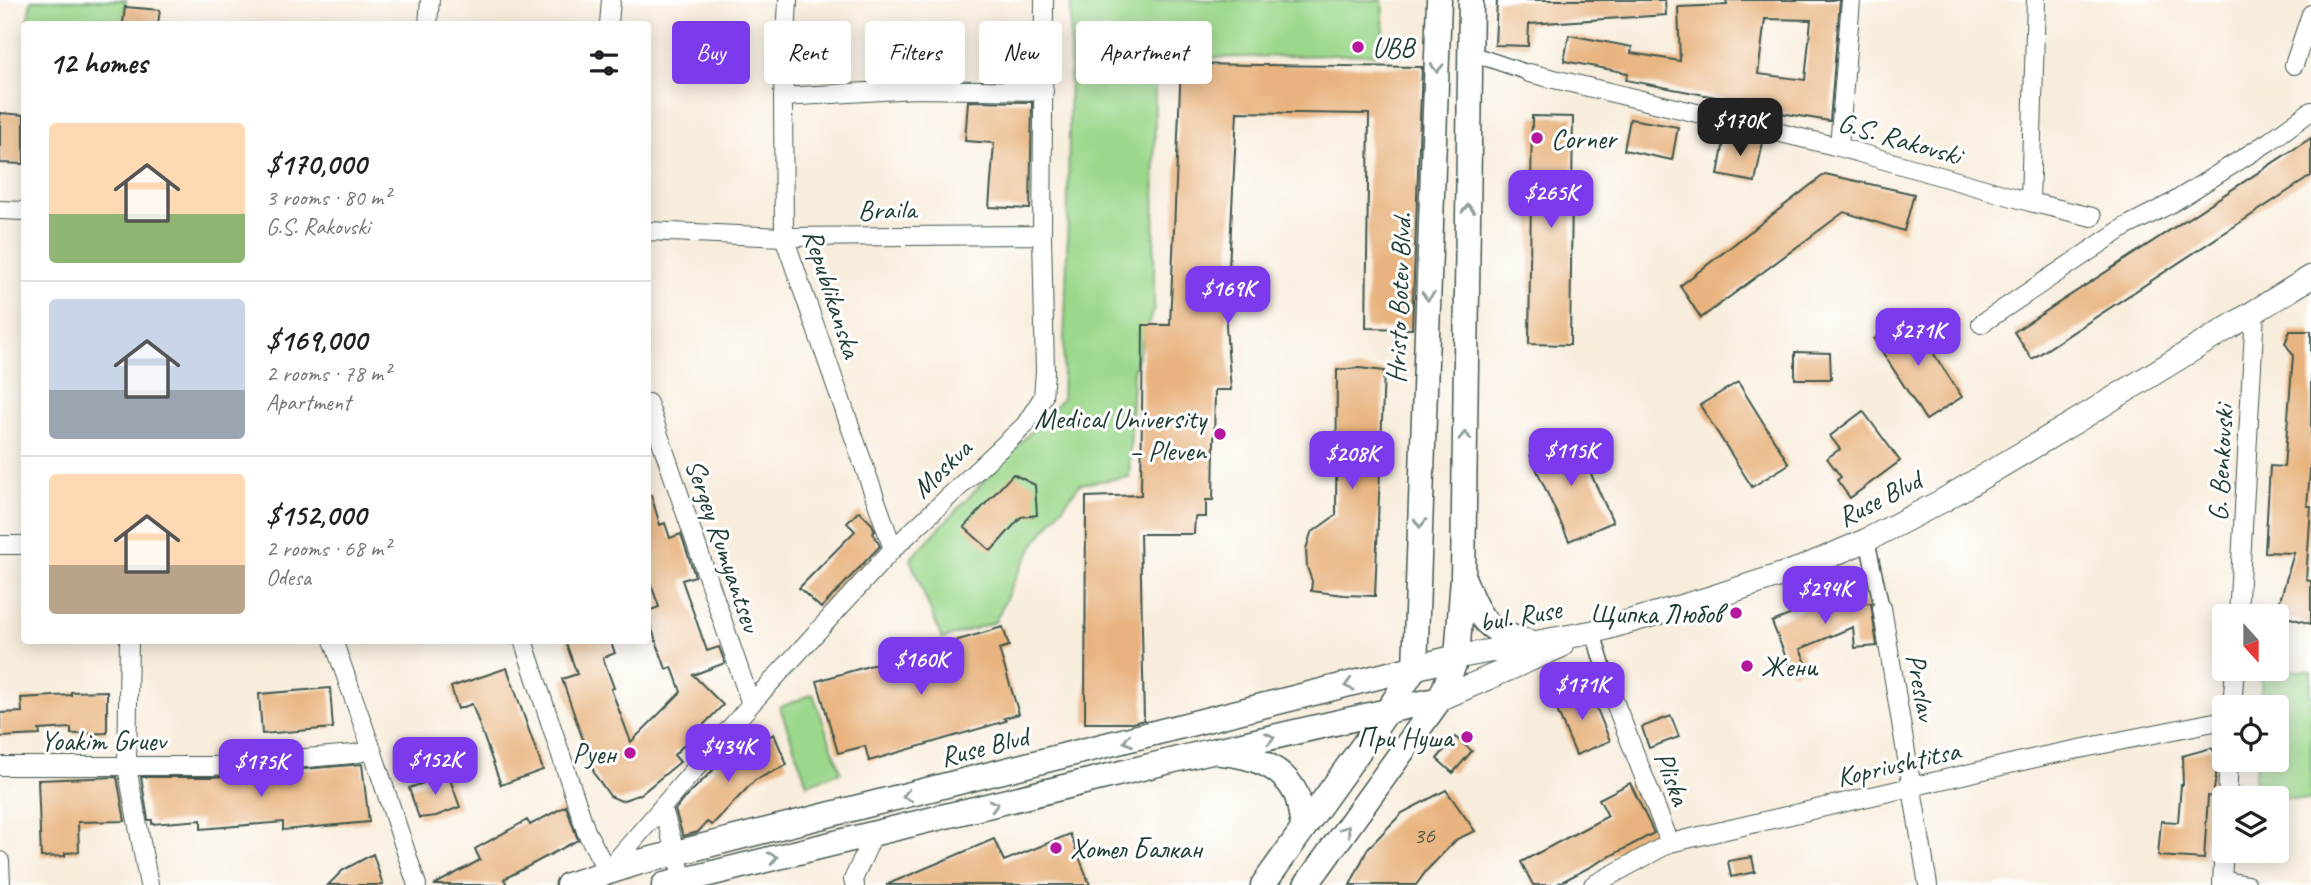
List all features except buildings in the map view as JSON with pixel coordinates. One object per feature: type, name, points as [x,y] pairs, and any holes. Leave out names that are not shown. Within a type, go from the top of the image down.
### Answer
[{"type":"main road","name":"Hristo Botev Blvd.","points":[[1415,668],[1439,0]]},
{"type":"main road","points":[[1306,885],[1440,699],[1457,657],[1463,578],[1471,0]]},
{"type":"main road","points":[[1463,578],[1481,618],[1505,636],[1532,643]]},
{"type":"main road","name":"Ruse Blvd","points":[[568,885],[675,853],[1457,657]]},
{"type":"main road","points":[[1262,885],[1387,712],[1415,668]]},
{"type":"main road","points":[[673,882],[1203,753],[1440,699]]},
{"type":"main road","points":[[1203,753],[1254,758],[1284,777],[1296,795],[1303,827]]},
{"type":"street","points":[[428,21],[430,0]]},
{"type":"street","points":[[609,21],[611,0]]},
{"type":"street","name":"Republikanska","points":[[788,0],[783,97],[783,237],[894,549]]},
{"type":"street","name":"Moskva","points":[[607,872],[751,704],[894,549],[1025,425],[1042,397],[1045,371],[1042,235],[1044,0]]},
{"type":"street","points":[[1839,147],[1851,0]]},
{"type":"street","points":[[2031,202],[2036,0]]},
{"type":"street","points":[[2294,65],[2311,14]]},
{"type":"street","points":[[1469,53],[1529,73]]},
{"type":"street","name":"G.S. Rakovski","points":[[1529,73],[1839,147],[2092,217]]},
{"type":"street","points":[[783,97],[915,89],[1044,91]]},
{"type":"street","points":[[1981,324],[2125,227],[2172,203],[2270,141],[2311,111]]},
{"type":"street","points":[[0,210],[21,211]]},
{"type":"street","name":"Braila","points":[[651,231],[783,237],[1042,235]]},
{"type":"street","name":"Ruse Blvd","points":[[1440,699],[1593,632],[1799,569],[1867,540],[1964,487],[2311,277]]},
{"type":"street","name":"G. Benkovski","points":[[2239,604],[2255,312]]},
{"type":"street","name":"Sergey Rumyantsev","points":[[651,412],[751,704]]},
{"type":"street","name":"Preslav","points":[[1867,540],[1882,608],[1928,885]]},
{"type":"street","points":[[0,545],[21,545]]},
{"type":"street","points":[[1593,632],[1611,693]]},
{"type":"street","name":"bul. Ruse","points":[[1457,657],[1593,632]]},
{"type":"street","points":[[129,644],[127,767],[149,885]]},
{"type":"street","points":[[334,644],[417,885]]},
{"type":"street","points":[[524,644],[586,831],[607,872]]},
{"type":"street","name":"Pliska","points":[[1611,693],[1670,843]]},
{"type":"street","name":"Koprivshtitsa","points":[[1593,885],[1670,843],[2043,755],[2212,722]]},
{"type":"street","name":"Yoakim Gruev","points":[[0,766],[212,765],[353,754],[372,750]]},
{"type":"street","points":[[663,809],[675,853],[673,882]]},
{"type":"street","points":[[855,885],[853,880],[873,835]]},
{"type":"street","points":[[0,861],[1,885]]},
{"type":"street","points":[[2223,863],[2222,883],[2247,885]]},
{"type":"green space","points":[[31,0],[126,0],[123,21],[28,21]]},
{"type":"green space","points":[[1071,0],[1382,0],[1384,36],[1377,54],[1212,58],[1212,21],[1076,21],[1076,84],[1155,84],[1154,307],[1133,371],[1129,477],[1080,484],[1034,545],[995,622],[942,639],[910,559],[1062,399]]},
{"type":"green space","points":[[2289,670],[2311,671],[2311,800],[2289,799],[2289,786],[2255,786],[2255,772],[2289,772],[2289,695],[2261,695],[2261,681],[2289,681]]},
{"type":"green space","points":[[813,694],[841,772],[807,784],[780,707]]},
{"type":"place","name":"UBB","points":[[1358,47]]},
{"type":"place","name":"Corner","points":[[1537,138]]},
{"type":"place","name":"Medical University – Pleven","points":[[1220,434]]},
{"type":"place","name":"Щипка Любов","points":[[1736,613]]},
{"type":"place","name":"Жени","points":[[1747,666]]},
{"type":"place","name":"При Нуша","points":[[1467,737]]},
{"type":"place","name":"Руен","points":[[630,753]]},
{"type":"place","name":"Хотел Балкан","points":[[1056,848]]}]
